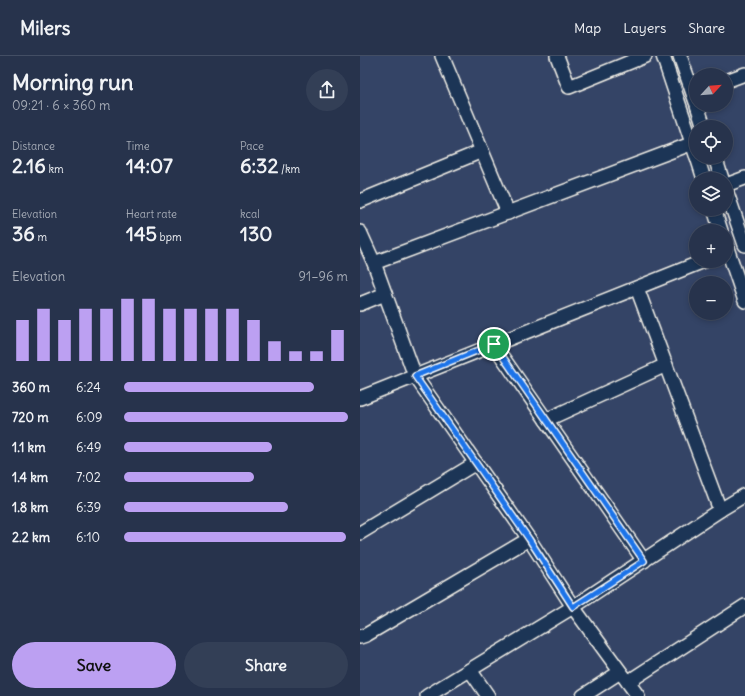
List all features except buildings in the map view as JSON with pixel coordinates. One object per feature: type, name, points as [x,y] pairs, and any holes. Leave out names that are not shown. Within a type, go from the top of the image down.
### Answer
[{"type":"street","points":[[442,56],[508,213]]},
{"type":"street","points":[[557,56],[569,87],[644,56]]},
{"type":"street","points":[[663,56],[689,132]]},
{"type":"street","points":[[680,56],[689,82]]},
{"type":"street","points":[[733,78],[745,74]]},
{"type":"street","points":[[360,201],[482,151]]},
{"type":"street","points":[[374,264],[508,213],[689,151]]},
{"type":"street","points":[[733,182],[745,178]]},
{"type":"street","points":[[733,210],[745,245],[733,248]]},
{"type":"street","points":[[360,232],[374,264],[415,376],[529,539],[573,607],[638,696]]},
{"type":"street","points":[[360,398],[689,267]]},
{"type":"street","points":[[733,267],[745,300]]},
{"type":"street","points":[[637,288],[720,510]]},
{"type":"street","points":[[360,304],[385,294]]},
{"type":"street","points":[[494,344],[644,561]]},
{"type":"street","points":[[546,420],[666,365]]},
{"type":"street","points":[[360,533],[476,463]]},
{"type":"street","points":[[427,696],[573,607],[745,495]]},
{"type":"street","points":[[360,637],[366,635],[529,539]]},
{"type":"street","points":[[583,696],[624,677],[745,606]]},
{"type":"street","points":[[470,670],[488,696]]},
{"type":"route","points":[[494,344],[644,561],[573,607],[529,539],[415,376],[494,344]]}]
